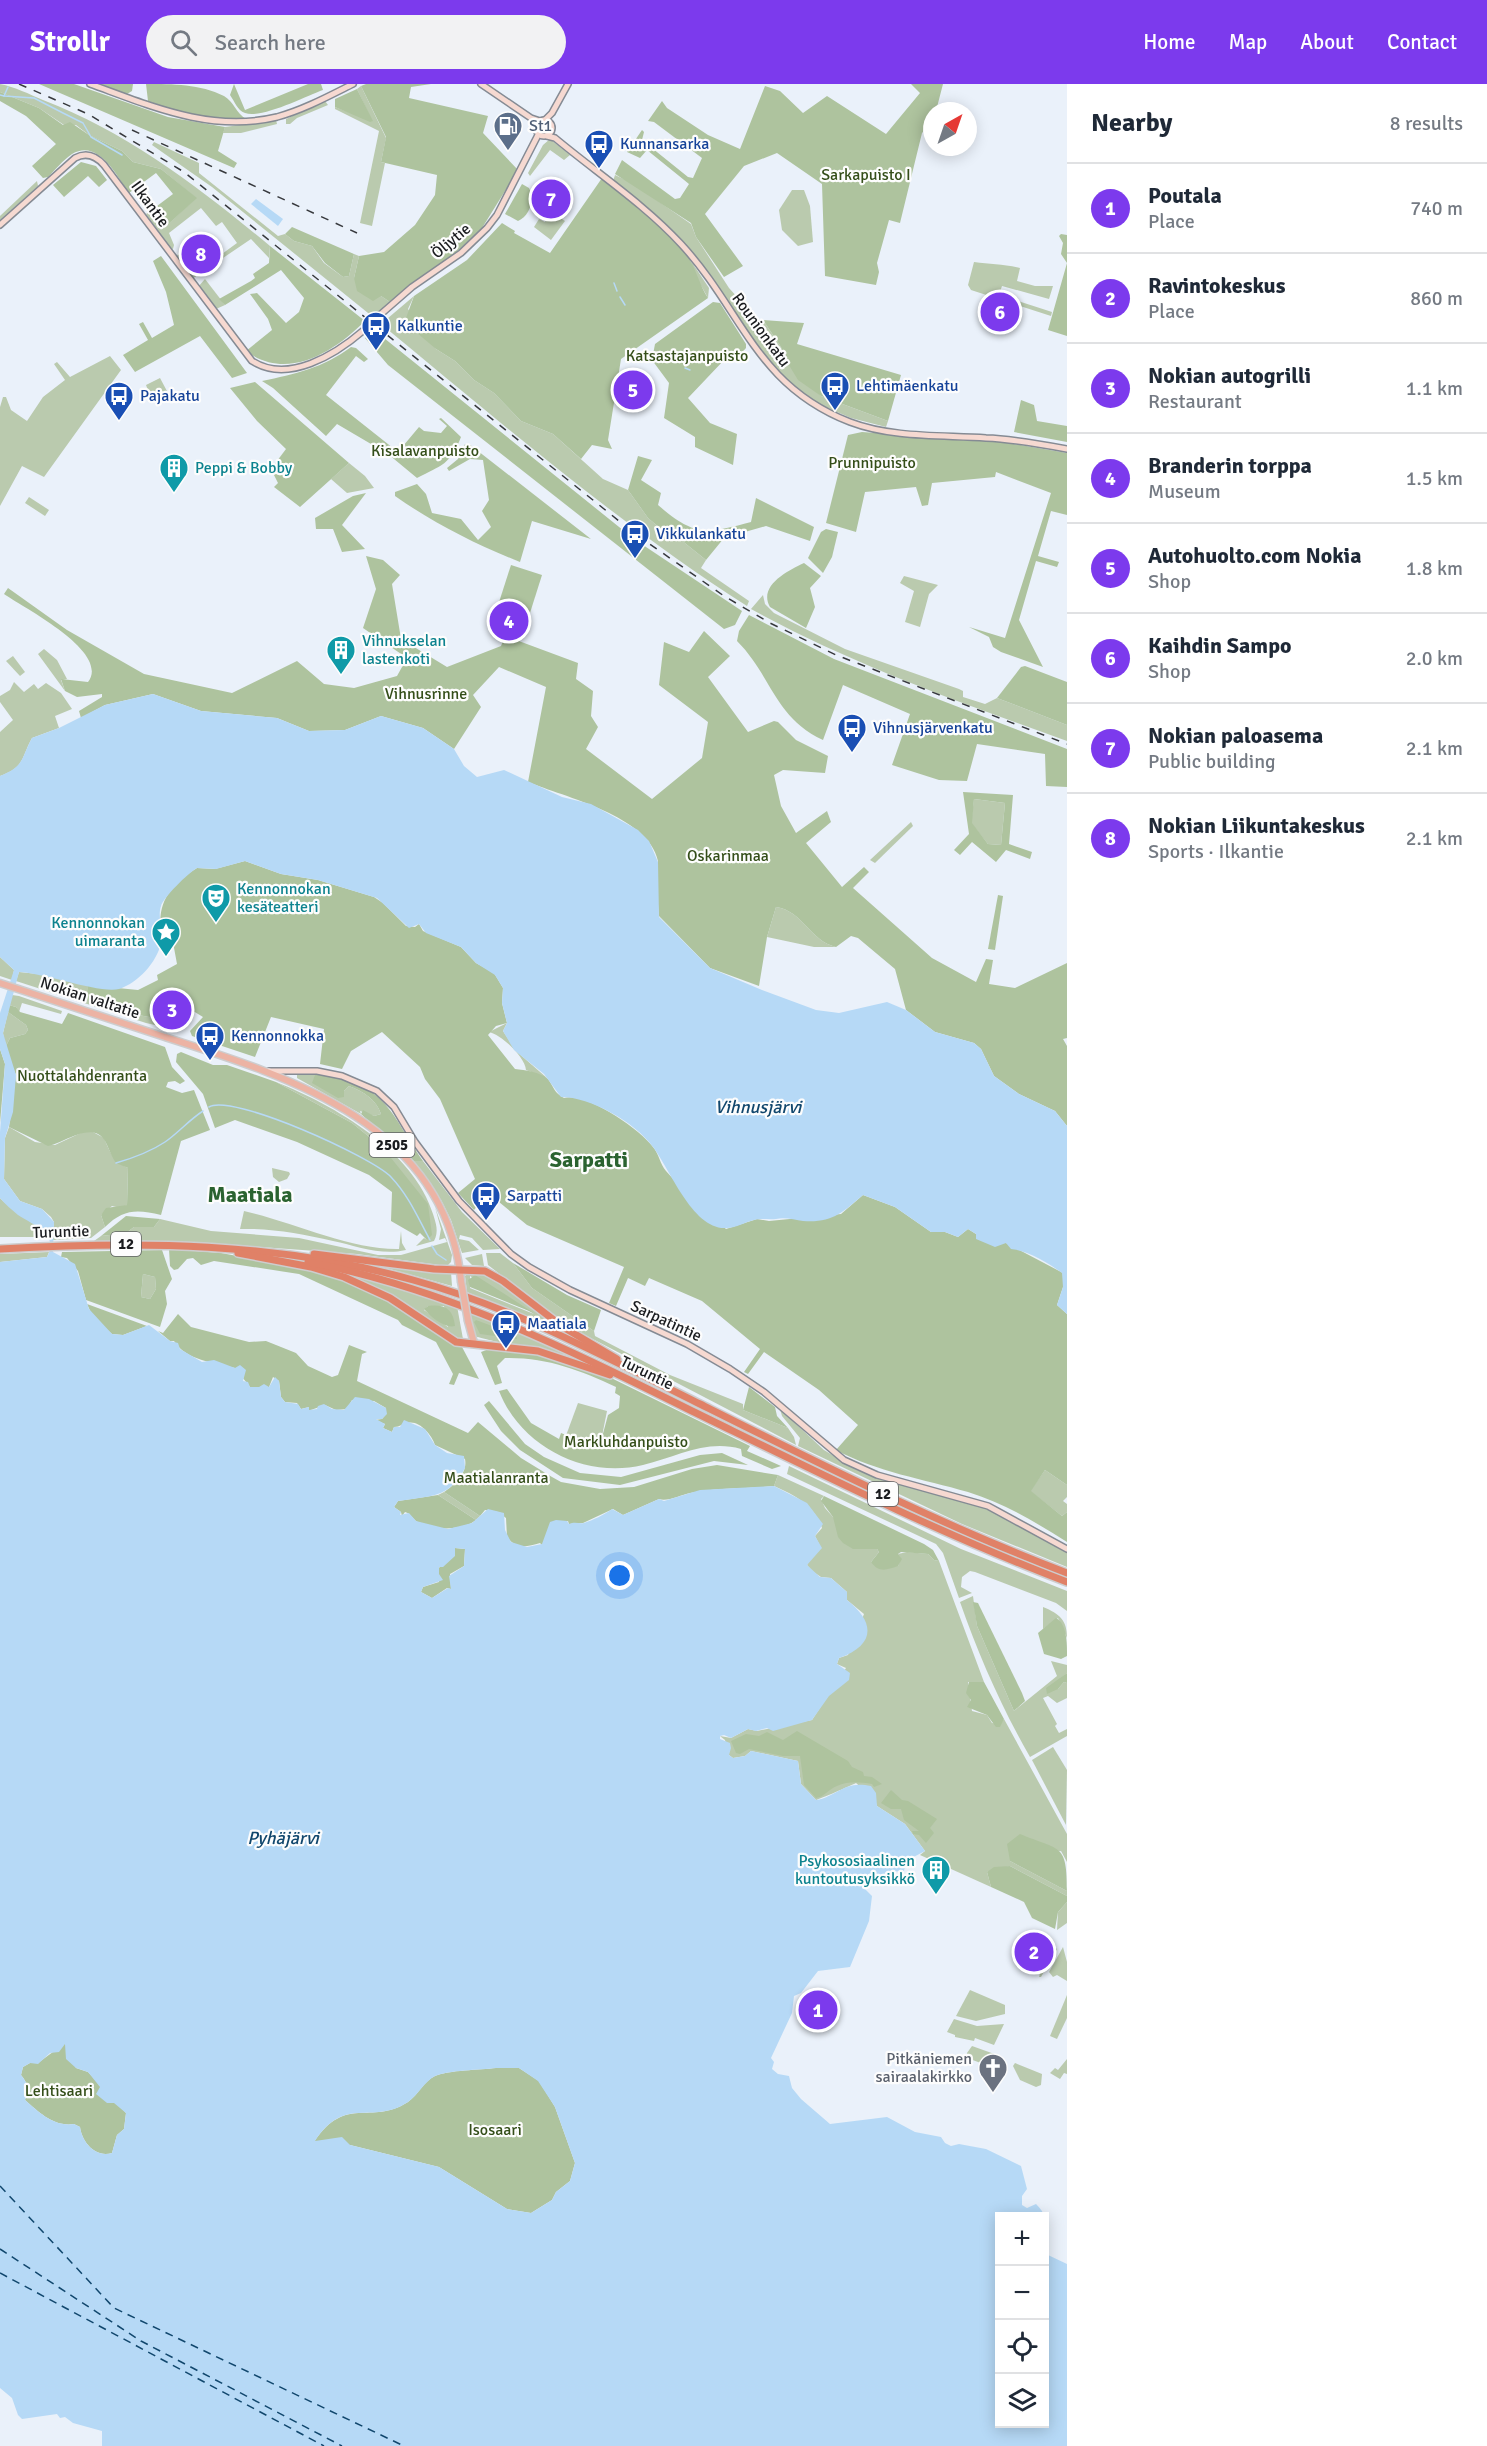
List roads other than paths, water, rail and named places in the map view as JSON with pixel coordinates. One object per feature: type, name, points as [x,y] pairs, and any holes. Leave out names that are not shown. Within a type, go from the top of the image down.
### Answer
[{"type":"highway","name":"Turuntie","points":[[0,1249],[161,1244],[261,1251],[361,1267],[443,1289],[528,1322],[900,1502],[1067,1573]]},
{"type":"highway","name":"Turuntie","points":[[196,1247],[335,1267],[441,1298],[557,1344],[896,1510],[1067,1582]]},
{"type":"highway","points":[[230,1251],[296,1264],[344,1277],[390,1298],[451,1339],[560,1356],[681,1405]]},
{"type":"highway","points":[[261,1251],[353,1258],[434,1269],[479,1269],[495,1276],[563,1327],[654,1381]]},
{"type":"main road","points":[[90,84],[168,111],[224,123],[279,117],[353,84]]},
{"type":"main road","points":[[481,84],[531,118],[543,123]]},
{"type":"main road","points":[[543,136],[543,123],[552,113],[568,84]]},
{"type":"main road","name":"Rounionkatu","points":[[543,123],[552,130],[555,138],[674,236],[699,265],[741,330],[772,370],[798,394],[850,422],[890,431],[1010,440],[1067,449]]},
{"type":"main road","name":"Öljytie","points":[[357,336],[412,287],[462,253],[487,228],[497,215],[536,143],[552,130]]},
{"type":"main road","name":"Rounionkatu","points":[[543,136],[555,138]]},
{"type":"main road","name":"Ilkantie","points":[[0,225],[75,158],[86,155],[94,156],[104,165],[242,352],[252,361],[272,370],[302,366],[329,355],[357,336]]},
{"type":"main road","name":"Nokian valtatie","points":[[1,983],[269,1071],[359,1118],[412,1165],[445,1215],[474,1343]]},
{"type":"main road","points":[[290,1080],[295,1070]]},
{"type":"main road","name":"Sarpatintie","points":[[269,1071],[295,1070],[342,1076],[367,1086],[387,1099],[459,1201],[511,1254],[544,1276],[686,1344],[730,1369],[764,1392],[844,1460],[877,1475],[988,1506],[1067,1549]]},
{"type":"water","points":[[256,199],[283,219],[278,226],[251,204]]},
{"type":"water","name":"Pyhäjärvi","points":[[153,694],[201,711],[277,718],[309,731],[345,730],[381,716],[423,728],[454,749],[464,766],[477,777],[504,770],[562,797],[591,804],[638,830],[649,841],[658,862],[659,917],[710,968],[816,1010],[839,1013],[887,1002],[906,1010],[935,1032],[974,1043],[981,1049],[994,1076],[1019,1094],[1055,1111],[1067,1126],[1067,1314],[1057,1305],[1063,1287],[1062,1273],[1044,1261],[1031,1254],[1011,1249],[1006,1243],[995,1247],[976,1239],[976,1234],[968,1229],[958,1237],[945,1232],[931,1232],[895,1207],[863,1195],[836,1216],[822,1220],[759,1219],[730,1228],[715,1226],[703,1220],[693,1209],[653,1147],[635,1129],[624,1120],[598,1106],[573,1098],[561,1097],[544,1074],[514,1050],[503,1031],[507,1023],[502,1003],[503,988],[495,975],[476,963],[461,947],[426,933],[419,924],[409,928],[377,898],[318,880],[281,874],[245,861],[216,869],[197,868],[176,886],[161,906],[162,938],[159,950],[146,971],[126,986],[110,990],[99,989],[19,972],[3,1033],[16,1075],[13,1112],[5,1138],[4,1179],[20,1201],[42,1209],[54,1222],[53,1252],[75,1264],[89,1309],[112,1334],[123,1335],[149,1325],[170,1341],[178,1343],[180,1349],[202,1362],[214,1360],[235,1368],[240,1365],[246,1370],[243,1381],[248,1382],[250,1387],[259,1387],[264,1384],[269,1387],[275,1377],[279,1381],[281,1397],[285,1402],[298,1404],[301,1409],[309,1407],[309,1410],[317,1409],[318,1406],[324,1404],[332,1409],[344,1410],[355,1397],[369,1399],[386,1408],[387,1414],[382,1419],[376,1419],[385,1424],[383,1428],[392,1432],[394,1427],[400,1427],[404,1420],[425,1429],[435,1445],[447,1453],[464,1456],[465,1468],[452,1486],[429,1497],[398,1501],[394,1507],[401,1512],[400,1515],[409,1513],[416,1521],[448,1529],[472,1523],[488,1509],[504,1513],[505,1530],[511,1542],[527,1547],[542,1544],[550,1522],[556,1520],[567,1521],[569,1524],[584,1523],[612,1509],[623,1515],[659,1499],[664,1501],[700,1490],[774,1486],[807,1503],[823,1524],[815,1536],[822,1548],[807,1565],[820,1577],[831,1578],[847,1592],[847,1600],[863,1617],[867,1625],[865,1640],[860,1647],[839,1658],[837,1664],[850,1673],[849,1680],[829,1696],[812,1720],[773,1731],[767,1728],[756,1731],[748,1729],[731,1738],[720,1736],[720,1739],[730,1743],[729,1755],[733,1758],[745,1756],[751,1751],[798,1761],[801,1784],[816,1800],[854,1785],[871,1786],[876,1793],[877,1806],[905,1824],[925,1851],[906,1861],[904,1871],[886,1872],[875,1884],[869,1882],[865,1889],[872,1896],[869,1921],[850,1967],[818,1971],[801,1993],[794,1996],[792,2013],[771,2058],[774,2062],[772,2069],[778,2074],[789,2076],[792,2088],[801,2099],[830,2124],[887,2117],[915,2132],[941,2137],[951,2146],[959,2144],[986,2149],[1021,2166],[1027,2189],[1022,2196],[1022,2205],[1027,2208],[1036,2204],[1042,2212],[995,2212],[995,2428],[1049,2428],[1049,2255],[1067,2264],[1067,2446],[102,2446],[102,2431],[73,2423],[65,2417],[60,2418],[57,2414],[22,2419],[18,2415],[12,2398],[0,2388],[0,1262],[47,1257],[50,1242],[43,1231],[18,1215],[0,1198],[0,1132],[5,1064],[0,1049],[0,1013],[14,970],[0,957],[0,776],[18,765],[32,738],[59,728],[105,705]],"holes":[[[455,1548],[465,1549],[464,1566],[449,1576],[451,1589],[448,1588],[432,1598],[421,1592],[423,1587],[443,1580],[439,1574],[439,1567],[443,1567],[455,1556]],[[65,2044],[66,2059],[76,2068],[88,2072],[100,2087],[96,2094],[107,2103],[114,2103],[126,2113],[124,2129],[117,2135],[112,2153],[100,2153],[90,2148],[83,2138],[80,2127],[54,2121],[25,2100],[27,2090],[21,2075],[23,2067],[30,2063],[38,2064],[50,2053],[59,2052]],[[519,2068],[538,2081],[555,2107],[575,2163],[570,2181],[556,2192],[552,2200],[531,2213],[507,2209],[439,2167],[350,2145],[342,2137],[315,2141],[337,2118],[348,2114],[382,2112],[395,2109],[408,2102],[435,2076],[456,2071]]]},
{"type":"waterway","points":[[0,95],[4,96],[8,87]]},
{"type":"waterway","points":[[4,96],[34,98],[83,123],[91,137],[122,155]]},
{"type":"waterway","points":[[614,283],[617,291]]},
{"type":"waterway","points":[[620,297],[625,305]]},
{"type":"waterway","points":[[685,368],[690,370]]},
{"type":"waterway","points":[[209,1107],[223,1105],[272,1118],[331,1142],[379,1168],[391,1177],[403,1192],[430,1240]]},
{"type":"waterway","points":[[116,1163],[159,1146],[203,1111]]},
{"type":"waterway","points":[[432,1246],[437,1254],[446,1260]]},
{"type":"railway","points":[[19,84],[88,114],[184,172],[634,533],[724,596],[770,623],[836,655],[1067,744]]},
{"type":"railway","points":[[132,130],[357,233]]},
{"type":"place","name":"St1","points":[[508,152]]},
{"type":"place","name":"Kunnansarka","points":[[599,170]]},
{"type":"place","name":"Nokian paloasema","points":[[551,199]]},
{"type":"place","name":"Nokian Liikuntakeskus","points":[[201,254]]},
{"type":"place","name":"Kaihdin Sampo","points":[[1000,312]]},
{"type":"place","name":"Kalkuntie","points":[[376,352]]},
{"type":"place","name":"Autohuolto.com Nokia","points":[[633,390]]},
{"type":"place","name":"Lehtimäenkatu","points":[[835,412]]},
{"type":"place","name":"Pajakatu","points":[[119,422]]},
{"type":"place","name":"Peppi & Bobby","points":[[174,494]]},
{"type":"place","name":"Vikkulankatu","points":[[635,560]]},
{"type":"place","name":"Branderin torppa","points":[[509,621]]},
{"type":"place","name":"Vihnukselan lastenkoti","points":[[341,676]]},
{"type":"place","name":"Vihnusjärvenkatu","points":[[852,754]]},
{"type":"place","name":"Kennonnokan kesäteatteri","points":[[216,924]]},
{"type":"place","name":"Kennonnokan uimaranta","points":[[166,958]]},
{"type":"place","name":"Nokian autogrilli","points":[[172,1010]]},
{"type":"place","name":"Kennonnokka","points":[[210,1062]]},
{"type":"place","name":"Sarpatti","points":[[486,1222]]},
{"type":"place","name":"Maatiala","points":[[506,1350]]},
{"type":"place","name":"Psykososiaalinen kuntoutusyksikkö","points":[[936,1896]]},
{"type":"place","name":"Ravintokeskus","points":[[1034,1952]]},
{"type":"place","name":"Poutala","points":[[818,2010]]},
{"type":"place","name":"Pitkäniemen sairaalakirkko","points":[[993,2094]]},
{"type":"district","name":"Sarpatti","points":[[589,1159]]},
{"type":"district","name":"Maatiala","points":[[250,1194]]},
{"type":"park label","name":"Sarkapuisto I","points":[[866,175]]},
{"type":"park label","name":"Katsastajanpuisto","points":[[687,356]]},
{"type":"park label","name":"Kisalavanpuisto","points":[[425,451]]},
{"type":"park label","name":"Prunnipuisto","points":[[872,463]]},
{"type":"park label","name":"Vihnusrinne","points":[[426,694]]},
{"type":"park label","name":"Oskarinmaa","points":[[728,856]]},
{"type":"park label","name":"Nuottalahdenranta","points":[[82,1076]]},
{"type":"park label","name":"Markluhdanpuisto","points":[[626,1442]]},
{"type":"park label","name":"Maatialanranta","points":[[496,1478]]},
{"type":"park label","name":"Lehtisaari","points":[[59,2091]]},
{"type":"park label","name":"Isosaari","points":[[495,2130]]},
{"type":"water label","name":"Vihnusjärvi","points":[[758,1107]]}]
